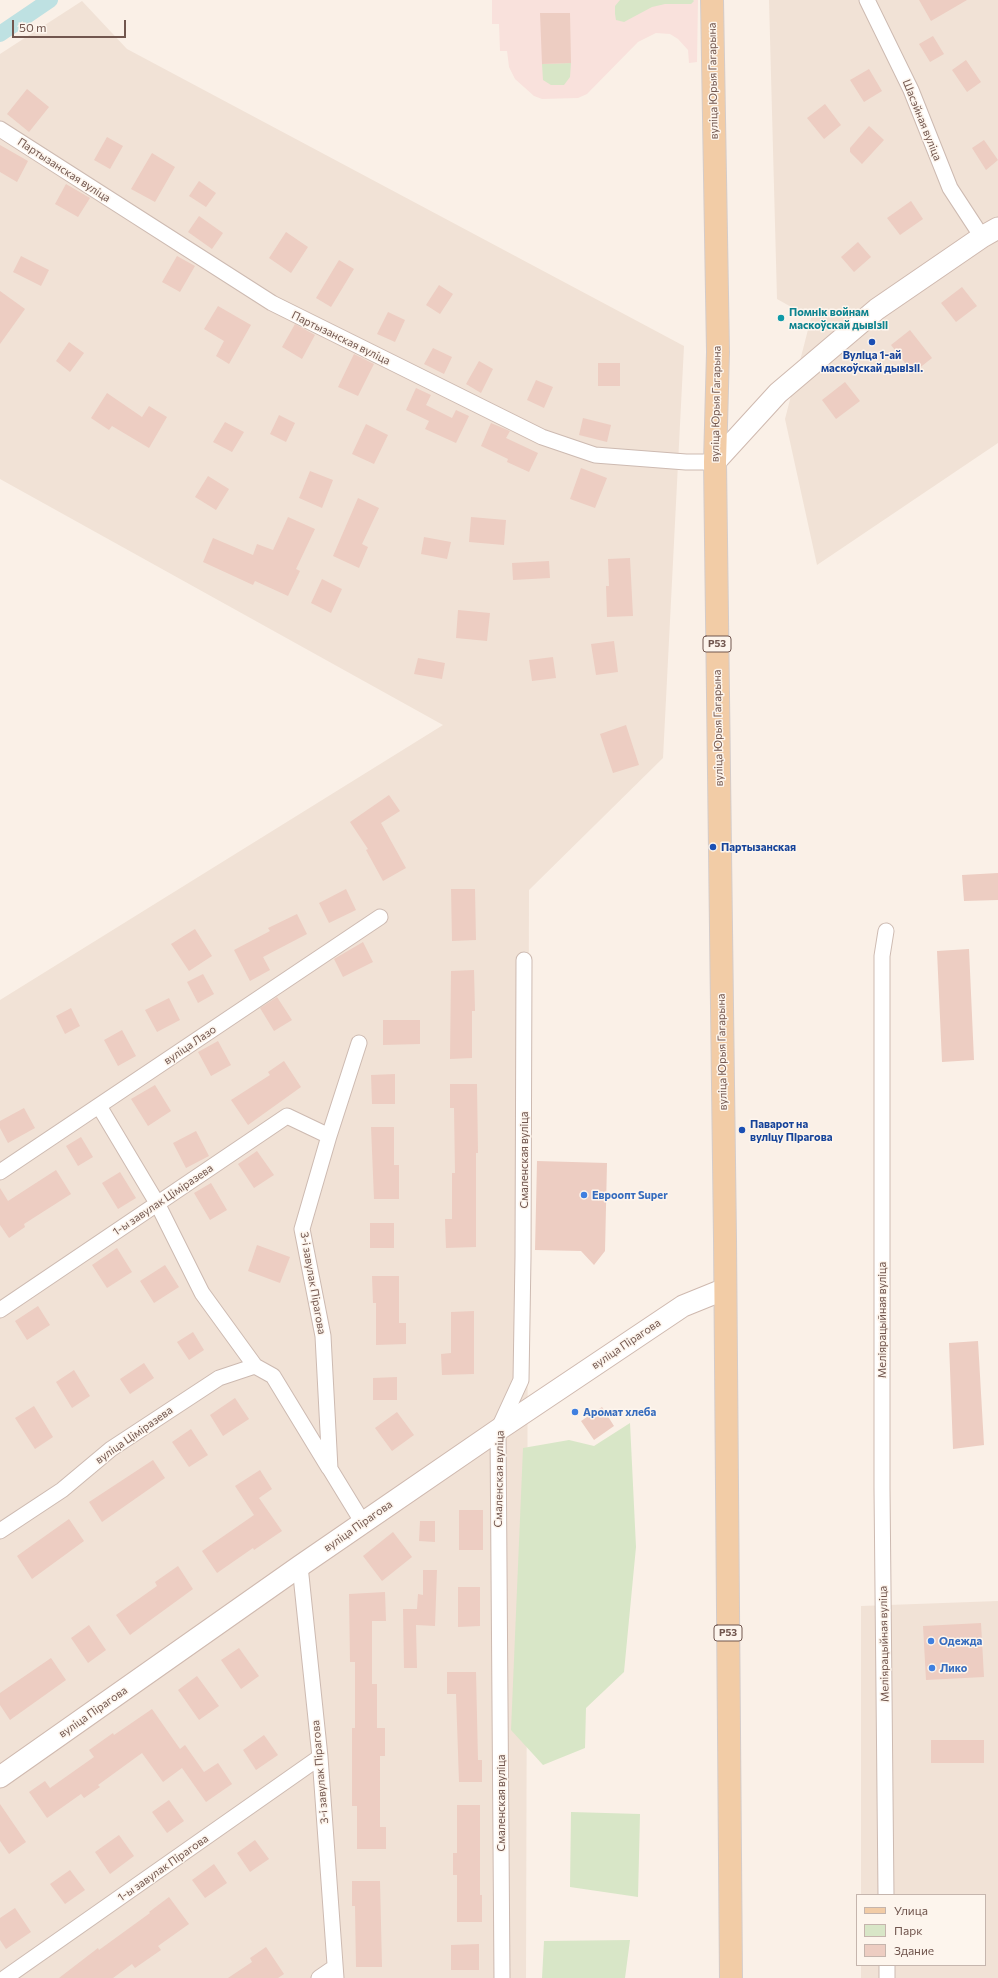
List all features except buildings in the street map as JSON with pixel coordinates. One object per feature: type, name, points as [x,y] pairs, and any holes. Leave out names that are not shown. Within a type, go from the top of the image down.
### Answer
[{"type":"main road","name":"вуліца Юрыя Гагарына","points":[[712,0],[718,352],[715,462],[725,1289]]},
{"type":"main road","points":[[715,462],[784,388],[877,309],[990,233]]},
{"type":"main road","name":"вуліца Пірагова","points":[[0,1777],[363,1522],[498,1430],[684,1306],[725,1289]]},
{"type":"main road","name":"Р53","points":[[725,1289],[731,1978]]},
{"type":"street","name":"Шасэйная вуліца","points":[[867,0],[911,90],[950,188],[990,233]]},
{"type":"street","name":"Партызанская вуліца","points":[[0,129],[272,304],[542,438],[595,455],[686,462],[715,462]]},
{"type":"street","name":"вуліца Лазо","points":[[0,1172],[380,917]]},
{"type":"street","name":"Меліярацыйная вуліца","points":[[886,931],[882,956],[882,1488],[886,1894]]},
{"type":"street","name":"Смаленская вуліца","points":[[502,1978],[498,1430],[521,1380],[524,1249],[524,960]]},
{"type":"street","name":"3-і завулак Пірагова","points":[[359,1043],[329,1136],[302,1229],[322,1336],[330,1469],[363,1522]]},
{"type":"street","points":[[99,1106],[157,1203],[202,1293],[255,1366],[273,1376],[330,1469]]},
{"type":"street","name":"1-ы завулак Ціміразева","points":[[0,1310],[287,1116],[329,1136]]},
{"type":"street","name":"вуліца Ціміразева","points":[[0,1531],[62,1490],[110,1449],[219,1378],[255,1366]]},
{"type":"street","name":"3-і завулак Пірагова","points":[[300,1566],[320,1757],[335,1972]]},
{"type":"street","name":"1-ы завулак Пірагова","points":[[5,1978],[320,1757]]},
{"type":"street","points":[[887,1966],[887,1978]]},
{"type":"street","points":[[319,1978],[335,1972]]},
{"type":"shaded area","points":[[492,0],[698,0],[697,62],[689,63],[688,50],[678,39],[670,34],[656,33],[638,42],[587,94],[578,98],[542,99],[534,96],[515,79],[509,67],[507,51],[500,51],[499,24],[492,24]]},
{"type":"shaded area","points":[[769,0],[998,0],[998,443],[817,565],[785,419],[811,318],[777,299]]},
{"type":"shaded area","points":[[82,1],[127,49],[684,346],[663,758],[529,890],[526,1978],[0,1978],[0,1000],[443,725],[0,479],[0,54]]},
{"type":"shaded area","points":[[998,1601],[998,1978],[861,1978],[861,1966],[986,1966],[986,1894],[861,1894],[861,1606]]},
{"type":"green space","points":[[620,0],[694,1],[691,4],[665,4],[652,7],[624,22],[616,20],[615,6]]},
{"type":"green space","points":[[571,63],[570,77],[564,85],[551,85],[543,80],[542,64]]},
{"type":"green space","points":[[630,1423],[636,1547],[624,1672],[586,1708],[585,1748],[543,1765],[511,1730],[523,1448],[569,1440],[594,1446]]},
{"type":"green space","points":[[571,1812],[640,1814],[638,1897],[570,1887]]},
{"type":"green space","points":[[630,1940],[625,1978],[542,1978],[544,1941]]},
{"type":"waterway","points":[[0,34],[50,0]]},
{"type":"place","name":"Помнік войнам маскоўскай дывізіі","points":[[781,318]]},
{"type":"place","name":"Вуліца 1-ай маскоўскай дывізіі.","points":[[872,342]]},
{"type":"place","name":"Партызанская","points":[[713,847]]},
{"type":"place","name":"Паварот на вуліцу Пірагова","points":[[742,1130]]},
{"type":"place","name":"Евроопт Super","points":[[584,1195]]},
{"type":"place","name":"Аромат хлеба","points":[[575,1412]]},
{"type":"place","name":"Одежда","points":[[931,1641]]},
{"type":"place","name":"Лико","points":[[932,1668]]}]
